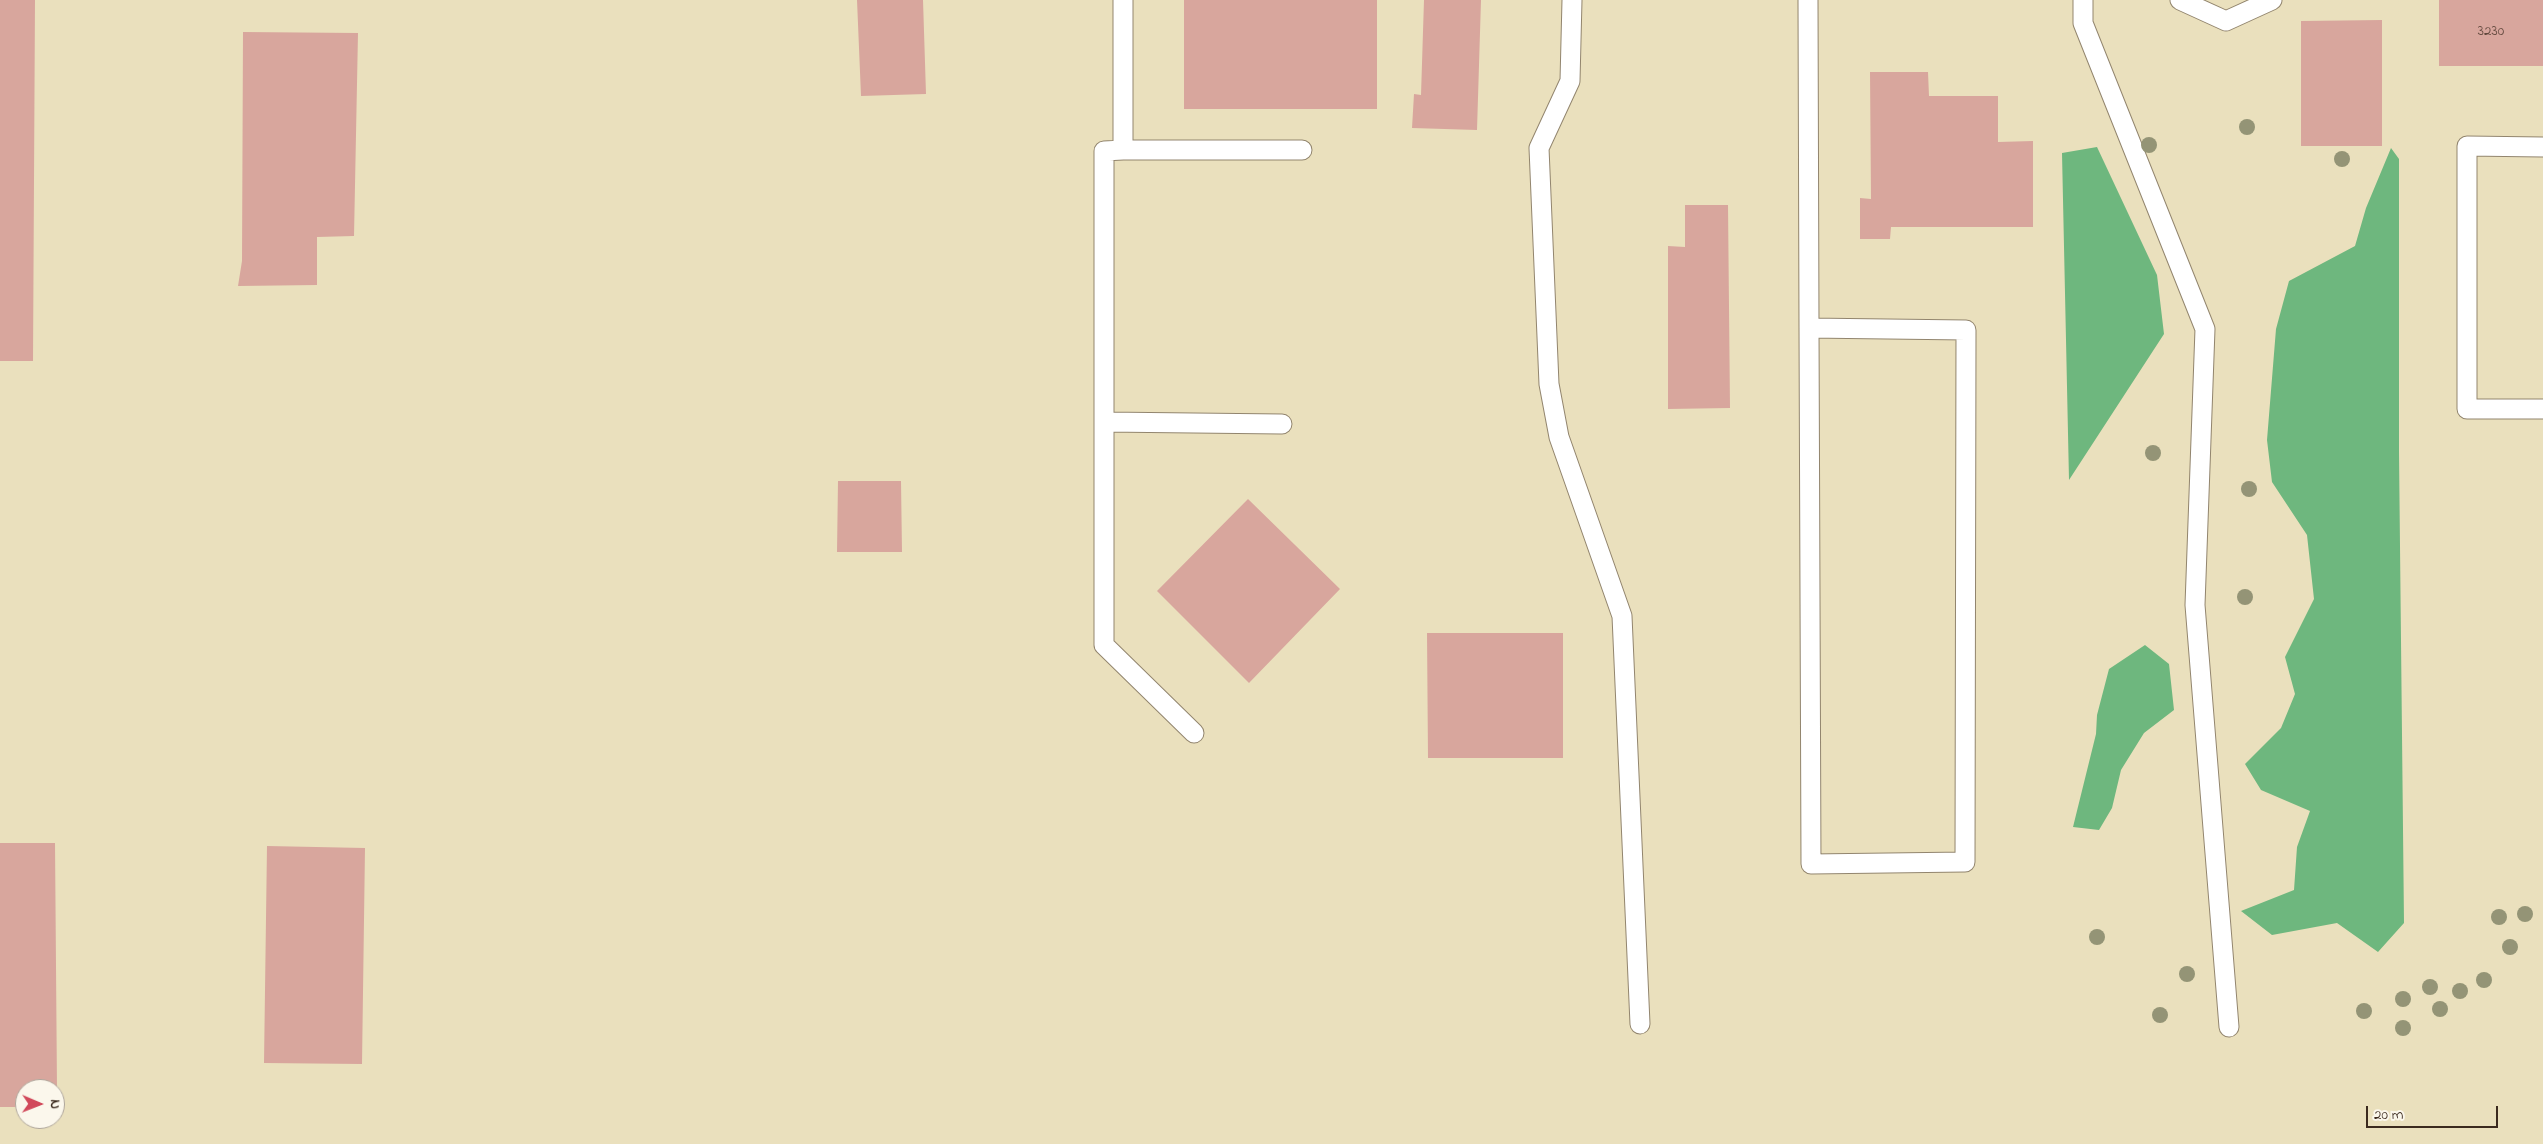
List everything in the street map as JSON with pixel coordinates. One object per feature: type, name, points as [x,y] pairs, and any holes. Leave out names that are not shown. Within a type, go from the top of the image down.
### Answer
[{"type":"lane","points":[[1123,0],[1123,150]]},
{"type":"lane","points":[[1572,0],[1570,81],[1540,148],[1549,384],[1559,437],[1622,616],[1640,1024]]},
{"type":"lane","points":[[1808,0],[1810,864],[1965,862],[1966,330],[1809,328]]},
{"type":"lane","points":[[2083,0],[2083,23],[2204,329],[2194,606],[2229,1027]]},
{"type":"lane","points":[[2180,0],[2226,21],[2272,0]]},
{"type":"lane","points":[[2543,147],[2467,146],[2467,409],[2543,409]]},
{"type":"lane","points":[[1194,733],[1104,645],[1104,151],[1302,150]]},
{"type":"lane","points":[[1105,422],[1282,424]]},
{"type":"green space","points":[[2097,147],[2157,275],[2164,334],[2069,480],[2062,153]]},
{"type":"green space","points":[[2391,148],[2399,159],[2399,452],[2404,923],[2378,952],[2337,923],[2272,935],[2241,911],[2294,890],[2297,847],[2310,811],[2261,790],[2245,764],[2281,728],[2295,694],[2285,657],[2314,599],[2307,535],[2272,482],[2267,440],[2276,329],[2289,281],[2355,246],[2366,208]]},
{"type":"green space","points":[[2145,645],[2169,664],[2174,710],[2144,733],[2121,770],[2112,808],[2099,830],[2073,827],[2096,734],[2097,715],[2109,669]]},
{"type":"building","points":[[0,0],[35,0],[33,361],[0,361]]},
{"type":"building","points":[[857,0],[923,0],[926,94],[861,96]]},
{"type":"building","points":[[1184,0],[1377,0],[1377,109],[1184,109]]},
{"type":"building","points":[[1424,0],[1481,0],[1477,130],[1412,128],[1414,94],[1421,95]]},
{"type":"building","points":[[2439,0],[2543,0],[2543,66],[2439,66]]},
{"type":"building","points":[[2382,20],[2382,146],[2301,146],[2301,21]]},
{"type":"building","points":[[243,32],[358,33],[354,236],[317,237],[317,285],[238,286],[242,261]]},
{"type":"building","points":[[1870,72],[1928,72],[1929,96],[1998,96],[1998,142],[2033,141],[2033,227],[1891,227],[1890,239],[1860,239],[1860,198],[1871,199]]},
{"type":"building","points":[[1685,205],[1728,205],[1730,408],[1668,409],[1668,246],[1685,247]]},
{"type":"building","points":[[838,481],[901,481],[902,552],[837,552]]},
{"type":"building","points":[[1248,499],[1340,589],[1249,683],[1157,591]]},
{"type":"building","points":[[1427,633],[1563,633],[1563,758],[1428,758]]},
{"type":"building","points":[[0,843],[55,843],[57,1079],[15,1079],[15,1107],[0,1107]]},
{"type":"building","points":[[267,846],[365,848],[362,1064],[264,1063]]}]
